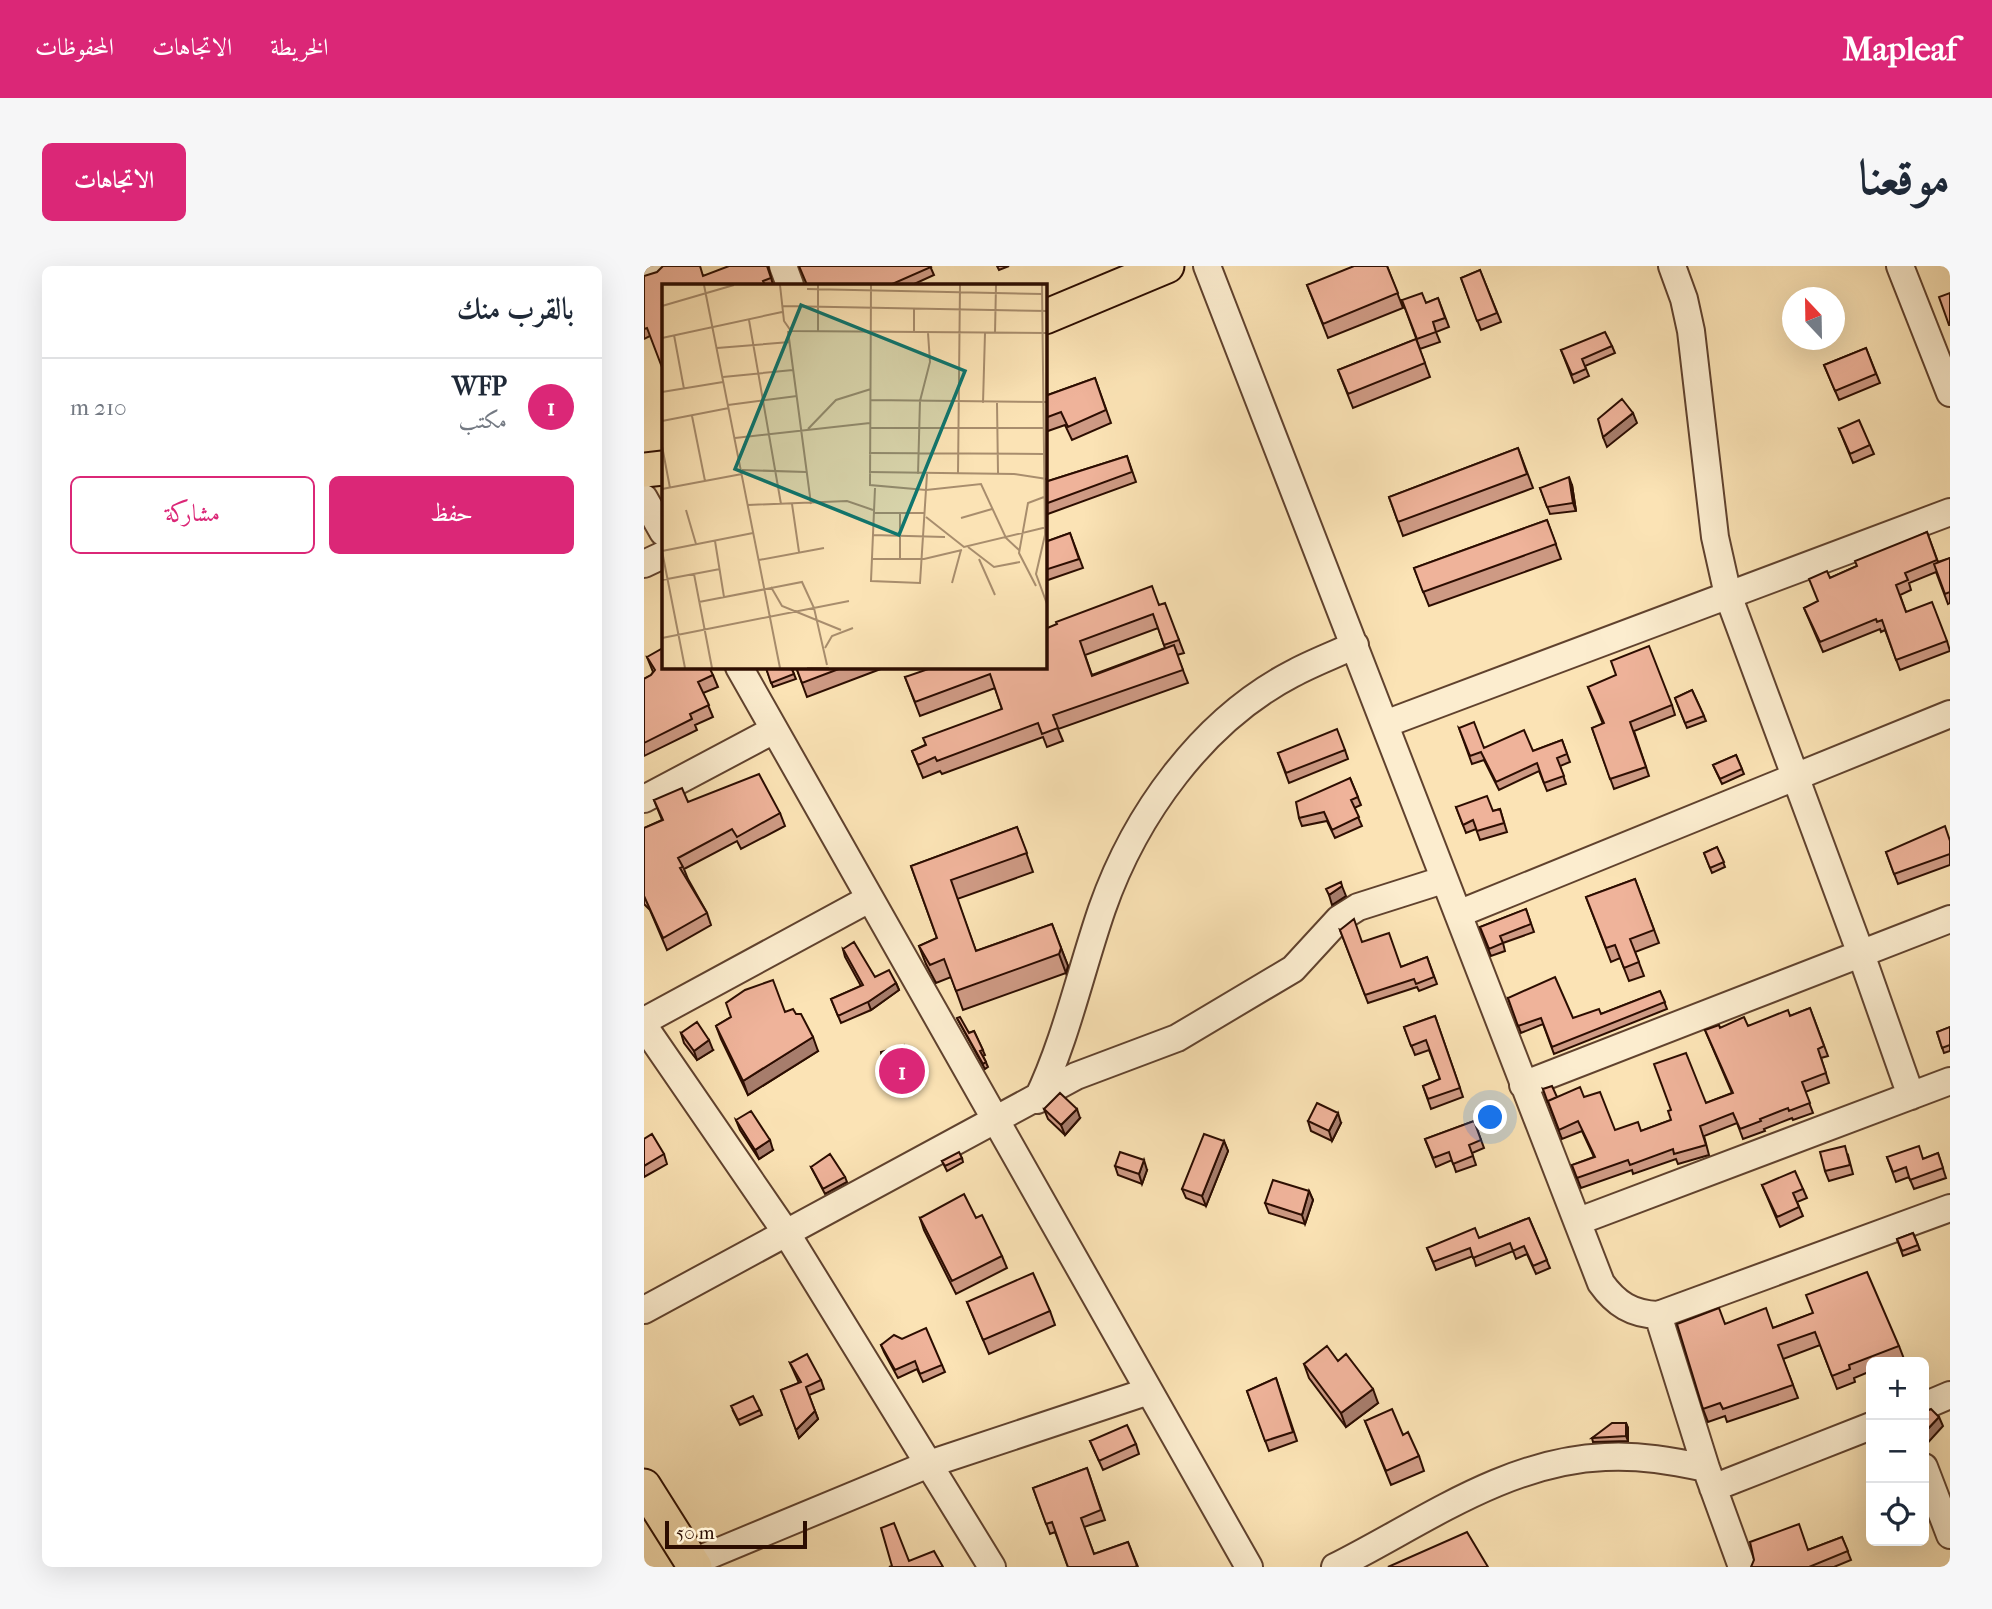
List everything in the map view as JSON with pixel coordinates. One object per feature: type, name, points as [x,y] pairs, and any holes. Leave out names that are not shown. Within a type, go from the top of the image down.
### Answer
[{"type":"main road","points":[[1046,317],[1167,266]]},
{"type":"main road","points":[[644,470],[662,468]]},
{"type":"main road","points":[[644,1486],[694,1565]]},
{"type":"street","points":[[644,270],[654,266]]},
{"type":"street","points":[[783,266],[790,284]]},
{"type":"street","points":[[1207,266],[1523,1085],[1601,1283],[1611,1297],[1625,1308],[1657,1315],[1950,1208]]},
{"type":"street","points":[[1672,266],[1691,331],[1715,537],[1728,595],[1861,954],[1910,1096]]},
{"type":"street","points":[[1900,266],[1950,393]]},
{"type":"street","points":[[644,498],[662,530]]},
{"type":"street","points":[[1385,724],[1950,512]]},
{"type":"street","points":[[644,565],[662,556]]},
{"type":"street","points":[[1037,1100],[1057,1053],[1103,906],[1146,815],[1206,740],[1246,704],[1290,674],[1354,645]]},
{"type":"street","points":[[740,668],[1249,1567]]},
{"type":"street","points":[[1458,914],[1950,714]]},
{"type":"street","points":[[644,799],[774,730]]},
{"type":"street","points":[[644,1310],[1037,1100],[1076,1076],[1177,1038],[1293,969],[1339,919],[1358,907],[1443,880]]},
{"type":"street","points":[[869,899],[644,1023],[787,1234],[992,1567]]},
{"type":"street","points":[[1523,1085],[1950,919]]},
{"type":"street","points":[[1578,1221],[1950,1081]]},
{"type":"street","points":[[1657,1315],[1709,1478],[1742,1567]]},
{"type":"street","points":[[694,1565],[929,1464],[1149,1391]]},
{"type":"street","points":[[1929,1404],[1950,1395]]},
{"type":"street","points":[[1335,1567],[1449,1504],[1530,1470],[1605,1457],[1664,1460],[1709,1478],[1866,1428]]},
{"type":"street","points":[[1929,1480],[1950,1535]]},
{"type":"building","points":[[663,266],[700,266],[703,276],[729,266],[767,266],[771,278],[763,281],[764,284],[662,284],[662,367],[647,328],[644,329],[644,276],[657,272]]},
{"type":"building","points":[[799,266],[931,267],[892,284],[807,284]]},
{"type":"building","points":[[1354,266],[1387,266],[1398,293],[1323,324],[1307,285]]},
{"type":"building","points":[[1480,270],[1497,313],[1477,321],[1461,278]]},
{"type":"building","points":[[1422,293],[1426,303],[1438,298],[1445,318],[1433,322],[1436,332],[1417,339],[1402,300]]},
{"type":"building","points":[[1950,293],[1950,325],[1949,325],[1939,297]]},
{"type":"building","points":[[1605,332],[1612,346],[1582,359],[1586,369],[1572,375],[1561,350]]},
{"type":"building","points":[[1416,339],[1425,363],[1348,394],[1338,370]]},
{"type":"building","points":[[1866,348],[1876,374],[1835,391],[1824,365]]},
{"type":"building","points":[[1095,378],[1106,410],[1068,427],[1061,412],[1046,418],[1046,396]]},
{"type":"building","points":[[1622,399],[1633,413],[1603,437],[1598,419]]},
{"type":"building","points":[[1859,420],[1870,445],[1850,454],[1839,429]]},
{"type":"building","points":[[1518,448],[1527,474],[1398,522],[1389,497]]},
{"type":"building","points":[[1127,456],[1132,472],[1046,504],[1046,482]]},
{"type":"building","points":[[1569,477],[1573,503],[1547,507],[1540,488]]},
{"type":"building","points":[[1547,520],[1556,544],[1423,592],[1414,568]]},
{"type":"building","points":[[1927,532],[1937,560],[1905,573],[1908,580],[1896,585],[1906,612],[1932,602],[1947,641],[1896,660],[1882,620],[1877,622],[1876,619],[1820,642],[1804,608],[1818,601],[1809,579],[1827,571],[1830,578],[1857,566],[1855,561]]},
{"type":"building","points":[[1070,533],[1079,559],[1046,570],[1046,542]]},
{"type":"building","points":[[1950,558],[1950,592],[1945,594],[1934,564]]},
{"type":"building","points":[[1152,586],[1159,605],[1165,603],[1179,640],[1164,645],[1153,614],[1080,641],[1092,676],[1174,645],[1183,670],[1053,715],[1058,728],[1042,734],[1038,723],[937,761],[935,757],[918,765],[912,751],[926,745],[923,738],[1002,709],[990,674],[915,702],[905,677],[931,668],[1046,668],[1046,629],[1057,624],[1056,622]]},
{"type":"building","points":[[1649,646],[1672,705],[1630,722],[1646,767],[1610,779],[1592,728],[1604,723],[1588,687],[1616,675],[1611,661]]},
{"type":"building","points":[[662,649],[662,668],[710,668],[713,675],[698,682],[709,705],[690,714],[692,719],[644,743],[644,679],[655,670],[647,657]]},
{"type":"building","points":[[766,668],[791,668],[794,674],[771,683]]},
{"type":"building","points":[[796,668],[841,668],[802,683]]},
{"type":"building","points":[[1692,690],[1704,716],[1685,723],[1675,698]]},
{"type":"building","points":[[1474,722],[1484,748],[1524,730],[1533,751],[1562,740],[1567,754],[1557,758],[1564,776],[1544,783],[1537,763],[1496,782],[1481,752],[1470,756],[1459,728]]},
{"type":"building","points":[[1337,729],[1345,750],[1286,773],[1278,753]]},
{"type":"building","points":[[1736,755],[1742,769],[1720,779],[1713,765]]},
{"type":"building","points":[[759,774],[780,813],[737,837],[732,829],[678,858],[683,867],[680,868],[707,913],[663,938],[644,896],[644,828],[663,820],[654,800],[682,788],[688,802]]},
{"type":"building","points":[[1350,778],[1358,797],[1351,800],[1359,817],[1332,830],[1324,812],[1299,818],[1296,802]]},
{"type":"building","points":[[1487,796],[1493,811],[1500,809],[1504,823],[1477,831],[1473,820],[1463,825],[1456,807]]},
{"type":"building","points":[[1945,826],[1950,841],[1950,854],[1894,874],[1886,852]]},
{"type":"building","points":[[1017,827],[1027,853],[951,880],[976,951],[1052,924],[1061,948],[1059,954],[956,991],[944,959],[930,965],[919,946],[937,938],[911,866]]},
{"type":"building","points":[[1717,847],[1724,862],[1710,868],[1704,853]]},
{"type":"building","points":[[1635,879],[1654,930],[1630,939],[1639,962],[1624,968],[1615,945],[1606,948],[1586,897]]},
{"type":"building","points":[[1341,882],[1342,886],[1329,895],[1326,889]]},
{"type":"building","points":[[1526,909],[1531,924],[1500,936],[1503,943],[1489,949],[1480,927]]},
{"type":"building","points":[[1354,919],[1362,942],[1389,933],[1401,967],[1427,957],[1434,977],[1416,984],[1414,979],[1365,995],[1340,930]]},
{"type":"building","points":[[854,942],[875,977],[889,970],[896,983],[868,1002],[838,1016],[831,999],[863,985],[843,949]]},
{"type":"building","points":[[1555,977],[1573,1018],[1599,1009],[1601,1014],[1660,991],[1665,1002],[1552,1047],[1541,1018],[1518,1026],[1508,998]]},
{"type":"building","points":[[773,980],[785,1012],[793,1009],[796,1014],[801,1014],[813,1037],[743,1081],[716,1026],[731,1017],[726,1003],[745,990]]},
{"type":"building","points":[[1810,1008],[1824,1046],[1818,1049],[1826,1073],[1802,1082],[1810,1103],[1789,1111],[1788,1108],[1740,1129],[1733,1113],[1700,1126],[1706,1145],[1674,1154],[1673,1149],[1630,1165],[1628,1160],[1577,1178],[1572,1165],[1595,1157],[1578,1121],[1559,1130],[1548,1101],[1580,1087],[1584,1097],[1600,1092],[1615,1130],[1638,1122],[1641,1131],[1671,1120],[1668,1111],[1671,1110],[1654,1064],[1686,1053],[1706,1103],[1733,1093],[1705,1030],[1719,1025],[1720,1028],[1744,1017],[1748,1026],[1788,1010],[1790,1016]]},
{"type":"building","points":[[1435,1016],[1460,1088],[1428,1099],[1423,1086],[1440,1079],[1426,1040],[1411,1046],[1404,1027]]},
{"type":"building","points":[[960,1017],[969,1033],[974,1031],[983,1050],[980,1051],[986,1062],[983,1064],[957,1018]]},
{"type":"building","points":[[697,1022],[709,1040],[694,1051],[681,1033]]},
{"type":"building","points":[[1950,1027],[1950,1045],[1942,1048],[1937,1032]]},
{"type":"building","points":[[904,1046],[906,1060],[913,1059],[923,1074],[884,1078],[881,1052]]},
{"type":"building","points":[[1552,1086],[1557,1097],[1548,1103],[1543,1089]]},
{"type":"building","points":[[1060,1093],[1077,1109],[1061,1125],[1044,1109]]},
{"type":"building","points":[[1317,1103],[1338,1113],[1329,1131],[1308,1121]]},
{"type":"building","points":[[751,1111],[770,1140],[755,1150],[736,1120]]},
{"type":"building","points":[[1474,1121],[1481,1140],[1469,1145],[1473,1156],[1453,1164],[1449,1152],[1433,1158],[1425,1139]]},
{"type":"building","points":[[652,1134],[664,1154],[644,1166],[644,1139]]},
{"type":"building","points":[[1204,1134],[1224,1141],[1202,1196],[1182,1189]]},
{"type":"building","points":[[1845,1146],[1850,1165],[1825,1171],[1820,1152]]},
{"type":"building","points":[[1919,1146],[1923,1159],[1938,1153],[1943,1168],[1910,1180],[1906,1167],[1893,1172],[1887,1157]]},
{"type":"building","points":[[959,1152],[962,1158],[945,1166],[942,1161]]},
{"type":"building","points":[[1120,1152],[1144,1160],[1139,1174],[1115,1166]]},
{"type":"building","points":[[830,1154],[845,1177],[823,1189],[811,1167]]},
{"type":"building","points":[[1795,1171],[1803,1189],[1793,1193],[1799,1207],[1777,1217],[1762,1185]]},
{"type":"building","points":[[1273,1180],[1309,1191],[1302,1215],[1265,1203]]},
{"type":"building","points":[[964,1194],[976,1218],[982,1215],[1002,1256],[952,1281],[920,1218]]},
{"type":"building","points":[[1529,1218],[1547,1260],[1533,1266],[1524,1246],[1513,1251],[1510,1243],[1473,1258],[1470,1248],[1433,1262],[1427,1248],[1475,1228],[1479,1238]]},
{"type":"building","points":[[1913,1233],[1918,1245],[1902,1251],[1897,1239]]},
{"type":"building","points":[[1867,1272],[1899,1346],[1866,1357],[1849,1365],[1850,1369],[1832,1376],[1815,1332],[1778,1345],[1793,1385],[1723,1409],[1720,1403],[1703,1409],[1677,1324],[1719,1308],[1725,1324],[1766,1308],[1773,1328],[1813,1313],[1806,1295]]},
{"type":"building","points":[[1033,1273],[1050,1311],[983,1340],[967,1302]]},
{"type":"building","points":[[926,1328],[942,1365],[920,1374],[915,1361],[895,1370],[881,1345],[894,1335],[902,1339]]},
{"type":"building","points":[[1327,1346],[1338,1361],[1346,1354],[1373,1389],[1341,1413],[1304,1364]]},
{"type":"building","points":[[807,1354],[821,1380],[806,1387],[815,1411],[796,1430],[781,1390],[801,1382],[790,1363]]},
{"type":"building","points":[[1276,1378],[1293,1432],[1265,1441],[1247,1391]]},
{"type":"building","points":[[753,1396],[760,1410],[738,1420],[731,1406]]},
{"type":"building","points":[[1392,1409],[1403,1435],[1408,1432],[1419,1456],[1386,1471],[1365,1421]]},
{"type":"building","points":[[1929,1410],[1939,1417],[1929,1428],[1929,1420]]},
{"type":"building","points":[[1612,1423],[1626,1423],[1626,1436],[1592,1438]]},
{"type":"building","points":[[1127,1425],[1136,1444],[1099,1461],[1090,1441]]},
{"type":"building","points":[[1087,1468],[1101,1510],[1081,1518],[1094,1554],[1128,1542],[1137,1566],[1135,1567],[1068,1567],[1052,1522],[1046,1524],[1033,1488]]},
{"type":"building","points":[[894,1523],[909,1561],[934,1551],[943,1567],[889,1567],[892,1566],[881,1528]]},
{"type":"building","points":[[1799,1524],[1808,1550],[1842,1537],[1848,1551],[1809,1567],[1751,1567],[1754,1560],[1750,1542]]},
{"type":"building","points":[[1467,1532],[1488,1567],[1388,1567]]},
{"type":"place","name":"WFP","points":[[902,1071]]}]
